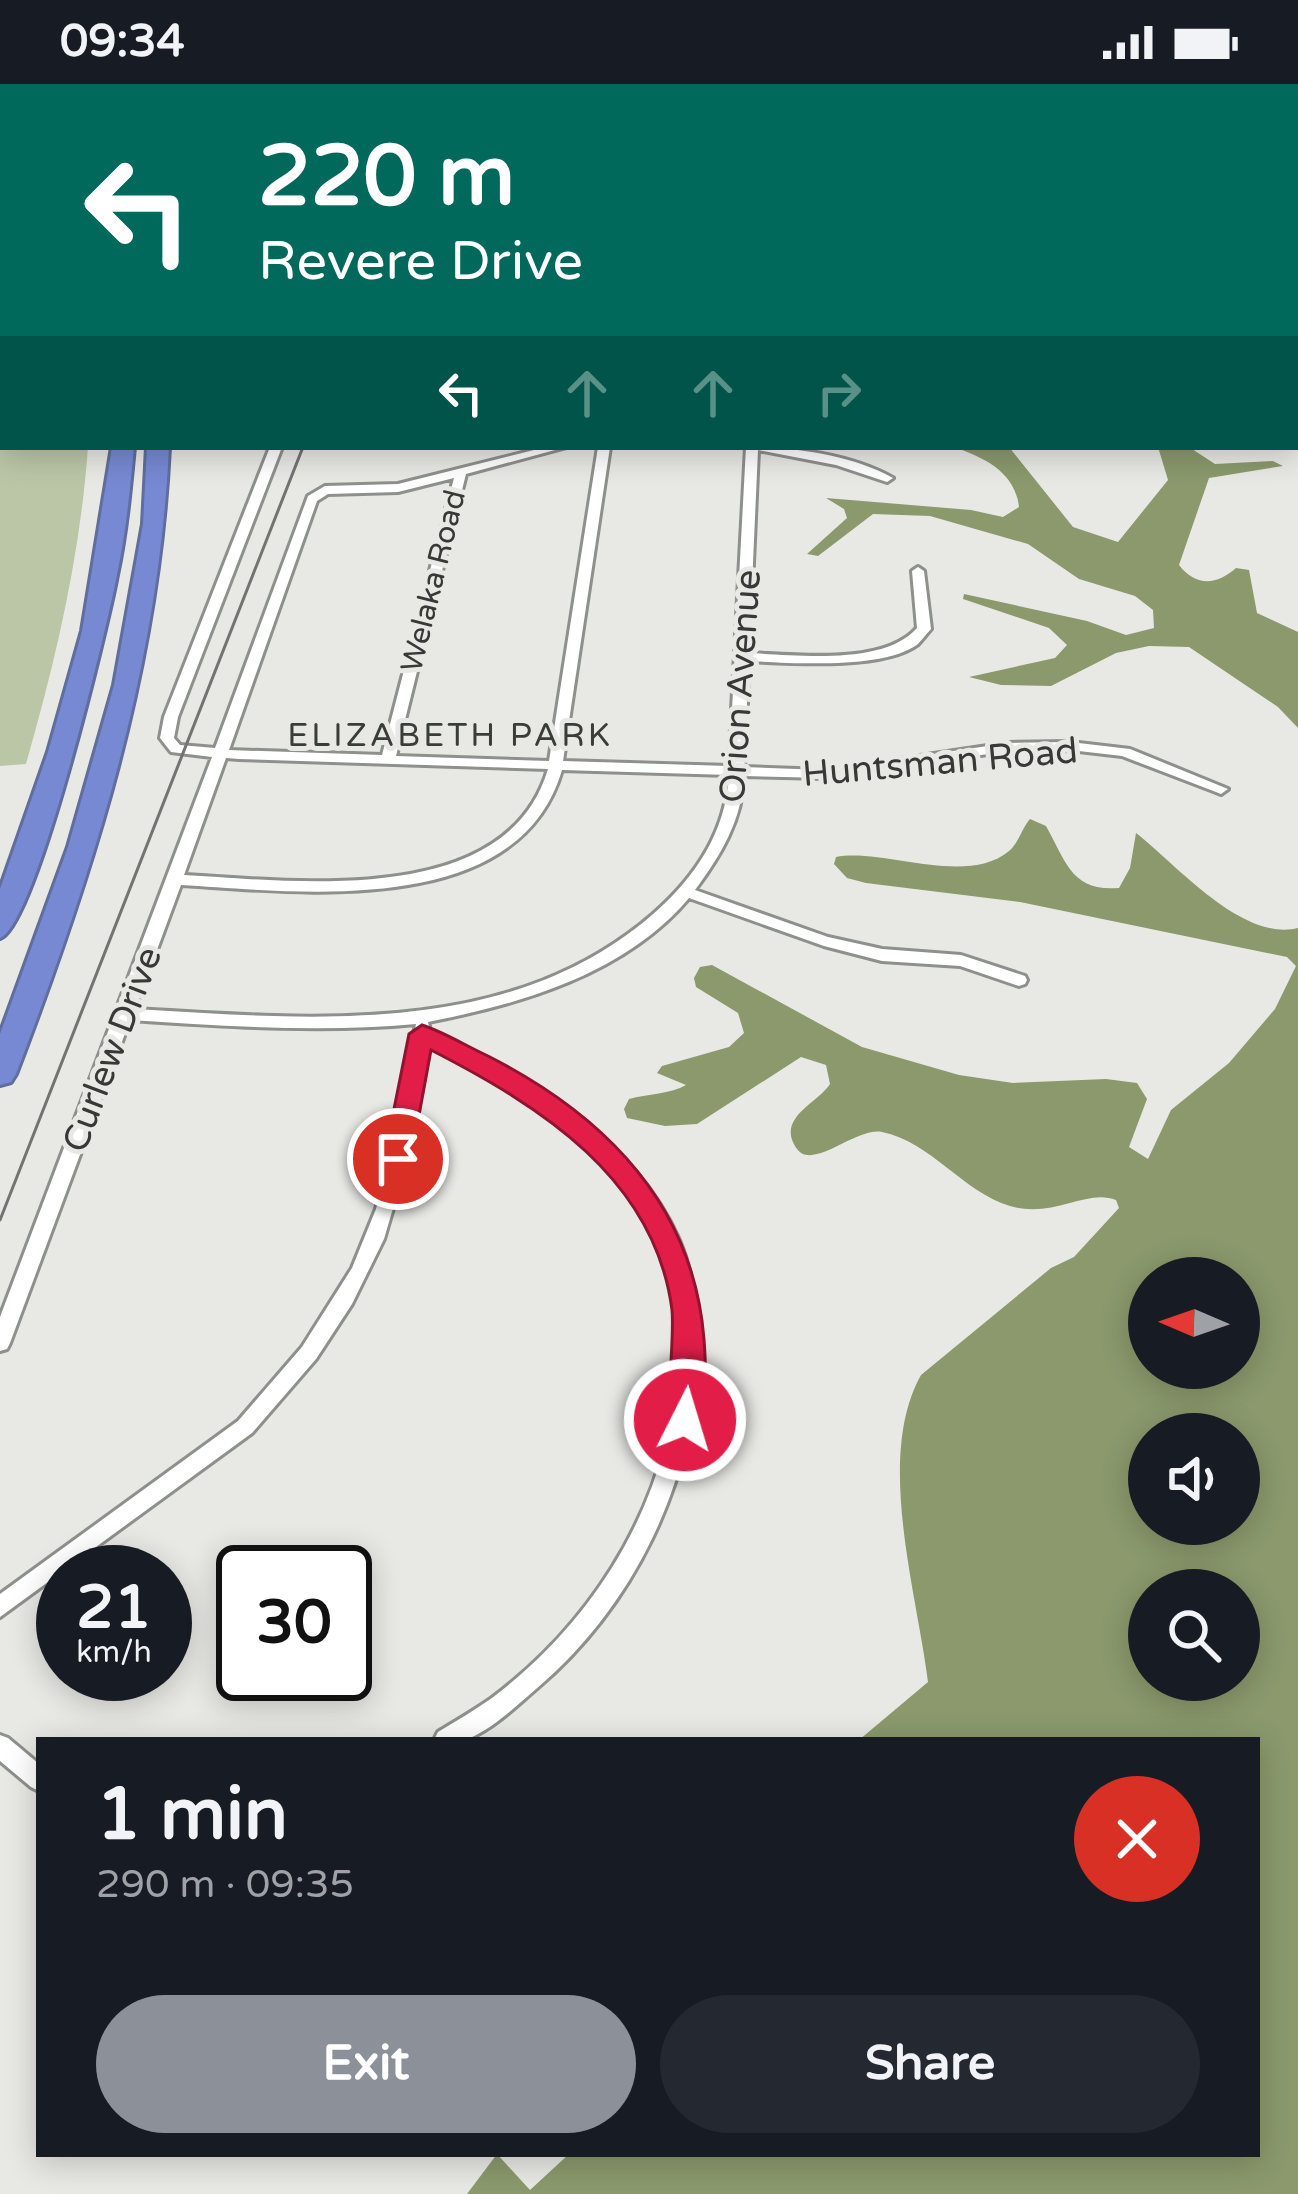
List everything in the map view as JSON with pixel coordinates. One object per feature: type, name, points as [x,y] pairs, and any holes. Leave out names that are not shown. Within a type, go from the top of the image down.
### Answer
[{"type":"highway","points":[[65,726],[96,541],[103,450]]},
{"type":"highway","points":[[0,928],[65,726],[105,579],[123,450]]},
{"type":"highway","points":[[0,1074],[82,846],[114,732],[140,604],[158,450]]},
{"type":"highway","points":[[140,604],[164,535],[178,450]]},
{"type":"street","points":[[220,754],[176,749],[167,738],[167,729],[275,450]]},
{"type":"street","points":[[461,472],[548,450]]},
{"type":"street","points":[[175,880],[341,886],[442,872],[500,846],[527,824],[549,793],[556,766],[604,450]]},
{"type":"street","name":"Orion Avenue","points":[[125,1014],[424,1025],[582,968],[643,932],[688,892],[718,853],[735,803],[755,450]]},
{"type":"street","points":[[772,450],[838,462],[886,478]]},
{"type":"street","name":"Curlew Drive","points":[[0,1343],[312,500],[325,490],[384,490],[461,472]]},
{"type":"street","name":"Welaka Road","points":[[388,760],[461,472]]},
{"type":"street","points":[[742,657],[845,658],[909,646],[924,628],[918,571]]},
{"type":"street","name":"Huntsman Road","points":[[220,754],[853,773],[1008,747],[1070,746],[1150,759],[1222,789]]},
{"type":"street","points":[[688,892],[824,941],[882,955],[961,961],[1019,980]]},
{"type":"street","points":[[0,1607],[244,1427],[273,1399],[319,1339],[343,1304],[385,1210],[424,1025],[551,1103],[604,1150],[637,1188],[661,1223],[675,1259],[690,1358],[685,1420],[674,1464],[620,1578],[540,1672],[504,1703],[451,1737]]},
{"type":"street","points":[[0,1746],[36,1776]]},
{"type":"shaded area","points":[[0,450],[88,450],[73,568],[37,725],[26,764],[0,766]]},
{"type":"shaded area","points":[[961,450],[1011,450],[1073,527],[1118,542],[1168,480],[1159,450],[1194,450],[1215,464],[1273,461],[1283,466],[1209,478],[1179,565],[1192,577],[1207,581],[1236,568],[1249,570],[1257,613],[1298,632],[1298,728],[1278,707],[1189,647],[1149,646],[1116,653],[1051,686],[1001,685],[969,677],[1055,658],[1067,645],[1049,628],[963,599],[964,594],[1087,621],[1126,635],[1154,628],[1153,610],[1135,596],[1079,579],[1028,544],[930,516],[873,514],[818,556],[807,554],[847,518],[844,509],[826,498],[1003,517],[1019,507],[1016,495],[1005,476]]},
{"type":"shaded area","points":[[1030,819],[1046,826],[1080,879],[1119,888],[1130,868],[1136,833],[1233,912],[1277,929],[1298,928],[1298,2194],[467,2194],[495,2157],[530,2190],[566,2157],[1260,2157],[1260,1737],[863,1737],[928,1682],[900,1484],[908,1408],[921,1375],[1051,1268],[1074,1257],[1119,1208],[1116,1200],[1093,1198],[1041,1209],[1010,1206],[977,1190],[916,1146],[882,1132],[804,1154],[792,1138],[794,1120],[830,1084],[826,1065],[801,1057],[697,1124],[665,1126],[627,1118],[624,1109],[629,1099],[686,1085],[657,1073],[662,1066],[729,1047],[744,1033],[738,1013],[696,987],[694,978],[700,967],[712,965],[862,1047],[959,1075],[1013,1083],[1106,1079],[1137,1083],[1147,1099],[1129,1147],[1148,1159],[1171,1110],[1229,1063],[1275,1009],[1296,966],[1287,957],[1020,902],[866,883],[847,878],[834,864],[836,857],[855,856],[971,866],[1009,851]]},
{"type":"tram line","points":[[0,1220],[302,450]]},
{"type":"district","name":"ELIZABETH PARK","points":[[450,734]]},
{"type":"route","points":[[398,1159],[422,1034],[521,1084],[578,1125],[637,1188],[672,1248],[682,1280],[690,1358],[685,1420]]}]
